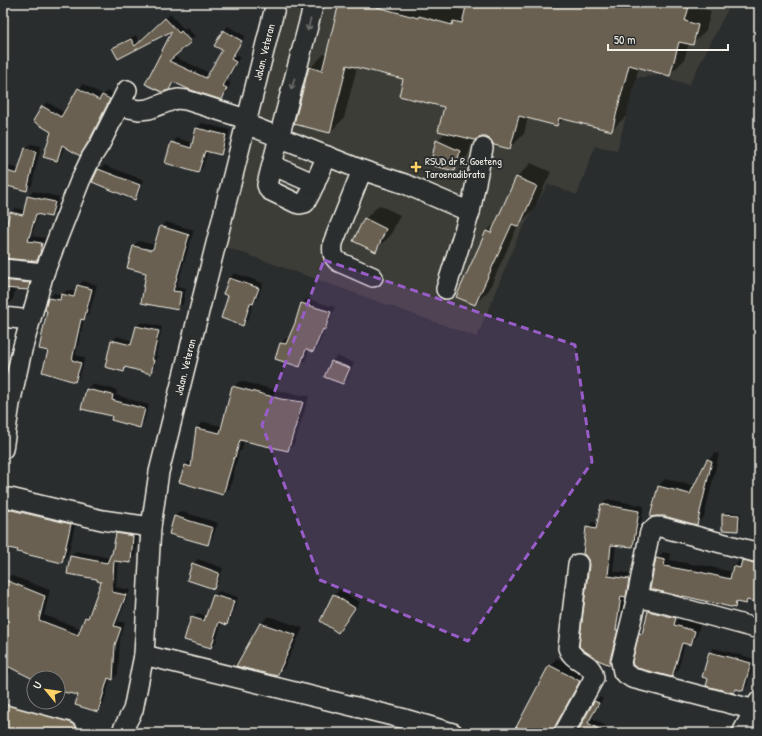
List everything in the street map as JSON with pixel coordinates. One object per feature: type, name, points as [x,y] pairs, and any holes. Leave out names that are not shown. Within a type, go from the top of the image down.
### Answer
[{"type":"main road","points":[[3,716],[66,733]]},
{"type":"street","name":"Jalan. Veteran","points":[[120,733],[133,710],[144,655],[151,527],[159,472],[276,3]]},
{"type":"street","points":[[314,3],[267,185],[269,190],[296,203],[300,204],[305,202],[315,184],[327,156]]},
{"type":"street","points":[[3,448],[7,404],[44,273],[80,181],[123,98],[139,110],[149,109],[173,100],[186,100],[246,121],[279,137],[362,170],[405,184],[470,212]]},
{"type":"street","points":[[446,289],[470,212],[483,148]]},
{"type":"street","points":[[272,165],[315,184]]},
{"type":"street","points":[[362,170],[332,249],[335,259],[339,262],[373,277]]},
{"type":"street","points":[[3,269],[44,273]]},
{"type":"street","points":[[3,317],[30,320]]},
{"type":"street","points":[[10,498],[102,520],[151,527]]},
{"type":"street","points":[[742,733],[758,707],[632,678],[623,672],[621,662],[650,532],[656,527],[661,527],[759,553]]},
{"type":"street","points":[[564,733],[594,678],[590,667],[574,657],[568,648],[578,564]]},
{"type":"street","points":[[636,597],[759,629]]},
{"type":"street","points":[[144,655],[405,719],[453,733]]},
{"type":"highlighted area","points":[[324,260],[575,345],[592,462],[468,641],[320,580],[262,425]]},
{"type":"shaded area","name":"RSUD dr R. Goeteng Taroenadibrata","points":[[286,3],[731,3],[689,85],[659,75],[636,78],[617,150],[595,146],[577,195],[548,184],[518,237],[477,337],[226,247]]},
{"type":"building","points":[[339,3],[378,3],[377,7],[452,25],[453,21],[462,23],[467,3],[690,3],[685,21],[698,25],[693,45],[679,42],[670,76],[629,65],[612,131],[559,118],[557,126],[519,116],[510,149],[494,145],[491,140],[486,137],[480,137],[475,140],[438,131],[444,107],[399,96],[403,79],[347,65],[330,133],[294,124],[309,67],[322,71]]},
{"type":"building","points":[[165,18],[179,33],[181,31],[191,42],[169,61],[206,78],[222,50],[214,46],[223,30],[242,41],[231,59],[236,62],[223,86],[227,88],[222,100],[188,89],[173,82],[169,90],[162,92],[145,84],[172,31],[118,59],[112,48],[131,39],[135,46]]},
{"type":"building","points":[[78,88],[99,100],[102,95],[110,99],[80,156],[62,145],[57,161],[43,157],[51,132],[33,121],[42,106],[61,117]]},
{"type":"building","points":[[196,128],[226,135],[221,155],[205,151],[198,173],[165,163],[171,142],[191,148]]},
{"type":"building","points":[[436,140],[460,151],[455,171],[430,165]]},
{"type":"building","points":[[25,148],[36,151],[27,191],[3,185],[3,170],[17,174]]},
{"type":"building","points":[[98,169],[140,185],[135,200],[92,182]]},
{"type":"building","points":[[516,177],[537,186],[519,227],[512,224],[475,305],[456,297],[486,231],[491,233]]},
{"type":"building","points":[[27,196],[55,202],[51,217],[36,214],[28,241],[42,243],[37,261],[3,258],[7,231],[5,230],[10,212],[23,215]]},
{"type":"building","points":[[364,218],[386,229],[376,252],[353,241]]},
{"type":"building","points":[[160,226],[189,235],[173,291],[181,292],[178,310],[141,303],[146,273],[127,268],[133,246],[151,250],[153,249]]},
{"type":"building","points":[[229,278],[259,288],[253,304],[250,303],[243,326],[221,318],[228,296],[223,294]]},
{"type":"building","points":[[3,280],[30,283],[28,290],[3,288]]},
{"type":"building","points":[[77,285],[92,289],[84,320],[81,319],[72,360],[81,363],[75,382],[42,372],[48,351],[39,349],[47,311],[45,310],[48,298],[60,300],[61,294],[74,297]]},
{"type":"building","points":[[301,303],[331,312],[325,330],[323,329],[313,352],[306,349],[300,367],[275,359],[280,343],[286,344],[295,323]]},
{"type":"building","points":[[136,326],[159,331],[152,360],[154,360],[151,374],[125,367],[124,372],[105,367],[111,340],[131,345]]},
{"type":"building","points":[[331,361],[350,368],[343,384],[324,377]]},
{"type":"building","points":[[232,386],[281,399],[303,402],[288,451],[240,440],[223,495],[179,482],[185,465],[191,467],[196,428],[220,433]]},
{"type":"building","points":[[86,389],[113,395],[112,400],[145,409],[140,428],[111,420],[112,416],[81,409]]},
{"type":"building","points":[[707,459],[712,461],[697,525],[664,516],[650,517],[658,486],[690,494]]},
{"type":"building","points":[[601,504],[639,511],[633,547],[611,545],[608,576],[629,579],[626,597],[621,596],[616,630],[618,630],[610,659],[610,665],[598,660],[579,646],[589,565],[588,559],[583,554],[586,527],[596,529]]},
{"type":"building","points":[[3,507],[71,524],[62,563],[3,547]]},
{"type":"building","points":[[722,514],[739,515],[738,531],[722,530]]},
{"type":"building","points":[[174,516],[213,528],[208,545],[169,534]]},
{"type":"building","points":[[116,533],[133,536],[131,563],[114,561],[112,592],[126,595],[114,626],[121,628],[115,645],[113,680],[108,678],[98,712],[75,705],[78,695],[66,693],[66,670],[26,670],[26,676],[3,664],[3,579],[45,596],[39,620],[78,635],[85,617],[88,618],[101,582],[97,581],[97,579],[67,574],[70,556],[107,563],[112,554]]},
{"type":"building","points":[[656,558],[665,560],[664,566],[691,570],[730,579],[733,566],[740,568],[742,560],[759,564],[759,603],[747,600],[746,604],[736,602],[735,608],[650,589]]},
{"type":"building","points":[[192,563],[219,573],[214,589],[187,580]]},
{"type":"building","points":[[333,594],[355,608],[338,633],[320,621]]},
{"type":"building","points":[[213,595],[234,601],[227,625],[219,622],[211,648],[184,640],[191,617],[204,621]]},
{"type":"building","points":[[648,611],[676,618],[674,625],[695,631],[691,645],[682,643],[672,677],[637,668],[633,665],[632,662],[639,633],[642,634]]},
{"type":"building","points":[[260,623],[296,635],[277,676],[236,666]]},
{"type":"building","points":[[709,652],[751,663],[743,691],[736,689],[734,693],[706,686],[708,679],[702,677]]},
{"type":"building","points":[[549,665],[580,681],[554,728],[553,733],[513,733]]},
{"type":"building","points":[[594,701],[599,703],[588,723],[606,733],[577,733]]},
{"type":"place","name":"RSUD dr R. Goeteng Taroenadibrata","points":[[416,167]]}]
